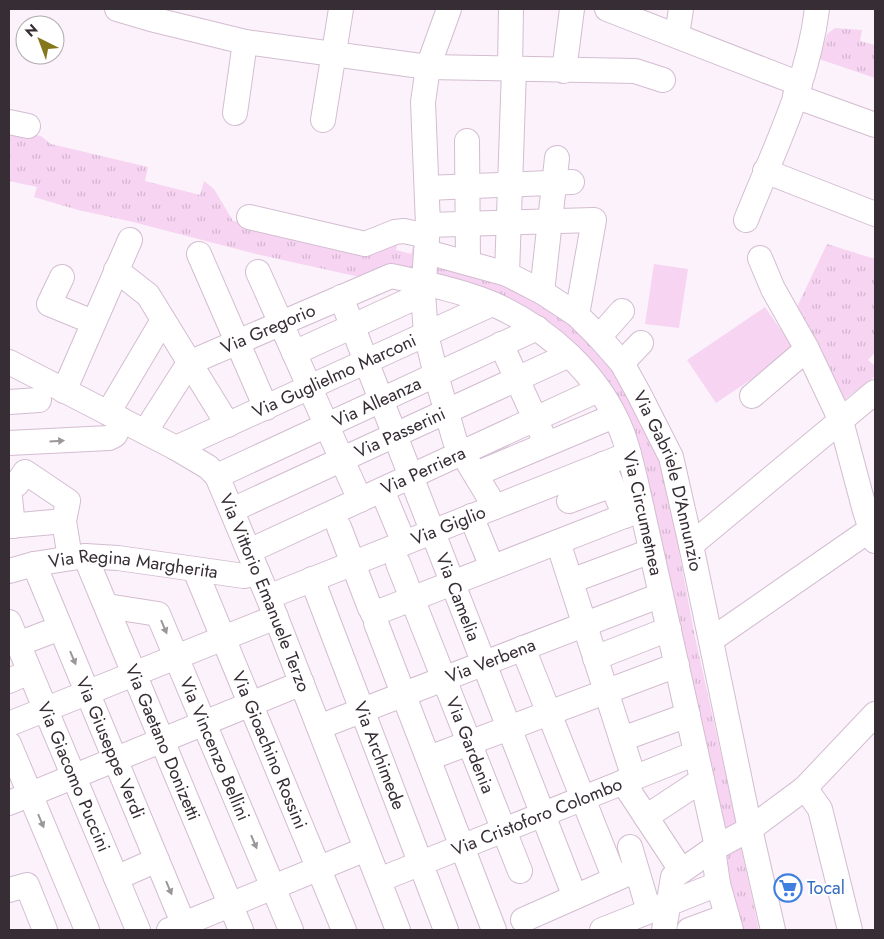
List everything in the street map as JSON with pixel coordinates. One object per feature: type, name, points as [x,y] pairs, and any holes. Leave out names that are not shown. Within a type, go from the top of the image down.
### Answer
[{"type":"street","points":[[117,9],[152,14],[245,42],[334,55],[428,67],[635,71],[663,80]]},
{"type":"street","points":[[323,120],[342,9]]},
{"type":"street","points":[[449,9],[428,67],[423,102],[427,188],[426,334],[455,441],[464,452],[495,507]]},
{"type":"street","points":[[507,274],[512,69],[511,9]]},
{"type":"street","points":[[564,71],[572,9]]},
{"type":"street","points":[[607,9],[677,35],[875,125]]},
{"type":"street","points":[[677,35],[681,9]]},
{"type":"street","points":[[746,220],[797,90],[814,37],[817,9]]},
{"type":"street","points":[[235,113],[245,42]]},
{"type":"street","points":[[467,140],[468,262]]},
{"type":"street","points":[[542,292],[550,221],[563,183],[557,158]]},
{"type":"street","points":[[765,171],[875,214]]},
{"type":"street","points":[[427,188],[563,183]]},
{"type":"street","points":[[249,217],[365,244],[394,232],[404,231],[426,260]]},
{"type":"street","points":[[294,353],[353,326],[468,224],[594,220],[577,315]]},
{"type":"street","points":[[64,391],[130,240]]},
{"type":"street","points":[[199,254],[266,408]]},
{"type":"street","points":[[711,640],[872,522],[841,421],[806,349],[773,288],[760,258]]},
{"type":"street","name":"Via Gabriele D'Annunzio","points":[[426,260],[468,262],[507,274],[542,292],[577,315],[599,336],[622,363],[671,456],[773,930]]},
{"type":"street","name":"Via Gregorio","points":[[189,363],[426,260]]},
{"type":"street","name":"Via Circumetnea","points":[[426,260],[492,304],[537,328],[569,355],[598,390],[614,416],[629,454],[633,512],[651,551],[669,629],[702,780],[715,848],[718,884],[729,923]]},
{"type":"street","points":[[116,270],[148,295],[228,425]]},
{"type":"street","points":[[258,272],[360,500]]},
{"type":"street","points":[[62,277],[49,304],[93,322]]},
{"type":"street","name":"Via Camelia","points":[[341,297],[575,897]]},
{"type":"street","name":"Via Guglielmo Marconi","points":[[176,448],[492,304]]},
{"type":"street","points":[[599,336],[622,311]]},
{"type":"street","points":[[9,443],[109,438],[116,435],[115,417],[162,320]]},
{"type":"street","name":"Via Alleanza","points":[[217,476],[537,328]]},
{"type":"street","points":[[622,363],[641,343]]},
{"type":"street","points":[[501,344],[547,444]]},
{"type":"street","points":[[752,396],[806,349]]},
{"type":"street","name":"Via Passerini","points":[[232,510],[569,355]]},
{"type":"street","name":"Via Vittorio Emanuele Terzo","points":[[9,362],[176,448],[208,466],[217,476],[272,607],[398,930]]},
{"type":"street","points":[[145,432],[189,363]]},
{"type":"street","name":"Via Perriera","points":[[249,551],[598,390]]},
{"type":"street","points":[[691,545],[875,392]]},
{"type":"street","points":[[9,402],[39,400]]},
{"type":"street","points":[[476,474],[614,416]]},
{"type":"street","name":"Via Giglio","points":[[9,724],[223,638],[312,579],[353,563],[401,553],[433,532],[495,507],[608,474],[629,454]]},
{"type":"street","name":"Via Gaetano Donizetti","points":[[9,487],[17,484],[24,472],[68,500],[64,521],[78,557],[107,606],[240,930]]},
{"type":"street","points":[[373,615],[633,512],[608,474],[569,501]]},
{"type":"street","points":[[9,487],[11,526],[64,521]]},
{"type":"street","name":"Via Gardenia","points":[[382,490],[401,553],[412,599],[520,871]]},
{"type":"street","points":[[471,516],[492,567]]},
{"type":"street","points":[[339,527],[494,930]]},
{"type":"street","points":[[558,542],[622,739],[629,780],[646,816],[681,870]]},
{"type":"street","points":[[571,581],[651,551]]},
{"type":"street","name":"Via Regina Margherita","points":[[9,571],[34,564],[78,557],[118,558],[244,576],[258,574]]},
{"type":"street","name":"Via Giuseppe Verdi","points":[[34,564],[157,860],[180,928]]},
{"type":"street","name":"Via Gioachino Rossini","points":[[195,570],[344,930]]},
{"type":"street","name":"Via Archimede","points":[[312,579],[446,930]]},
{"type":"street","name":"Via Verbena","points":[[319,727],[661,595]]},
{"type":"street","name":"Via Vincenzo Bellini","points":[[107,606],[158,614],[291,930]]},
{"type":"street","points":[[13,633],[60,628]]},
{"type":"street","points":[[595,658],[669,629]]},
{"type":"street","name":"Via Giacomo Puccini","points":[[13,633],[19,677],[45,710],[138,930]]},
{"type":"street","points":[[523,648],[583,798],[626,874],[659,907],[664,930]]},
{"type":"street","points":[[429,758],[677,665]]},
{"type":"street","points":[[19,798],[302,683]]},
{"type":"street","points":[[622,739],[688,715]]},
{"type":"street","points":[[659,907],[673,877],[681,870],[715,848],[750,829],[805,788],[873,725]]},
{"type":"street","points":[[9,744],[19,798],[83,921],[43,926],[18,887]]},
{"type":"street","name":"Via Cristoforo Colombo","points":[[378,880],[696,753]]},
{"type":"street","points":[[646,816],[702,780]]},
{"type":"street","points":[[805,788],[820,808],[850,930]]},
{"type":"street","points":[[626,874],[630,847]]},
{"type":"street","points":[[180,928],[230,905],[366,849]]},
{"type":"street","points":[[116,878],[157,860]]},
{"type":"street","points":[[522,917],[575,897],[626,874]]},
{"type":"street","points":[[602,930],[718,884]]},
{"type":"street","points":[[690,930],[729,923]]},
{"type":"green space","points":[[835,28],[862,30],[860,41],[875,45],[875,78],[819,59],[827,34]]},
{"type":"green space","points":[[9,130],[41,136],[51,144],[148,167],[145,181],[200,195],[204,181],[214,189],[233,221],[281,232],[399,239],[396,250],[411,254],[415,240],[418,276],[364,278],[256,254],[129,221],[78,210],[34,197],[37,187],[9,181]]},
{"type":"green space","points":[[827,244],[875,259],[875,352],[868,360],[875,366],[874,377],[845,399],[796,309]]},
{"type":"green space","points":[[433,259],[478,271],[561,311],[610,361],[662,462],[695,637],[737,826],[720,837],[633,456],[566,347],[428,280]]},
{"type":"green space","points":[[654,264],[688,269],[679,328],[645,324]]},
{"type":"green space","points":[[765,307],[795,350],[716,403],[687,360]]},
{"type":"green space","points":[[740,843],[759,930],[739,930],[721,851]]},
{"type":"place","name":"Tocal","points":[[788,888]]}]
